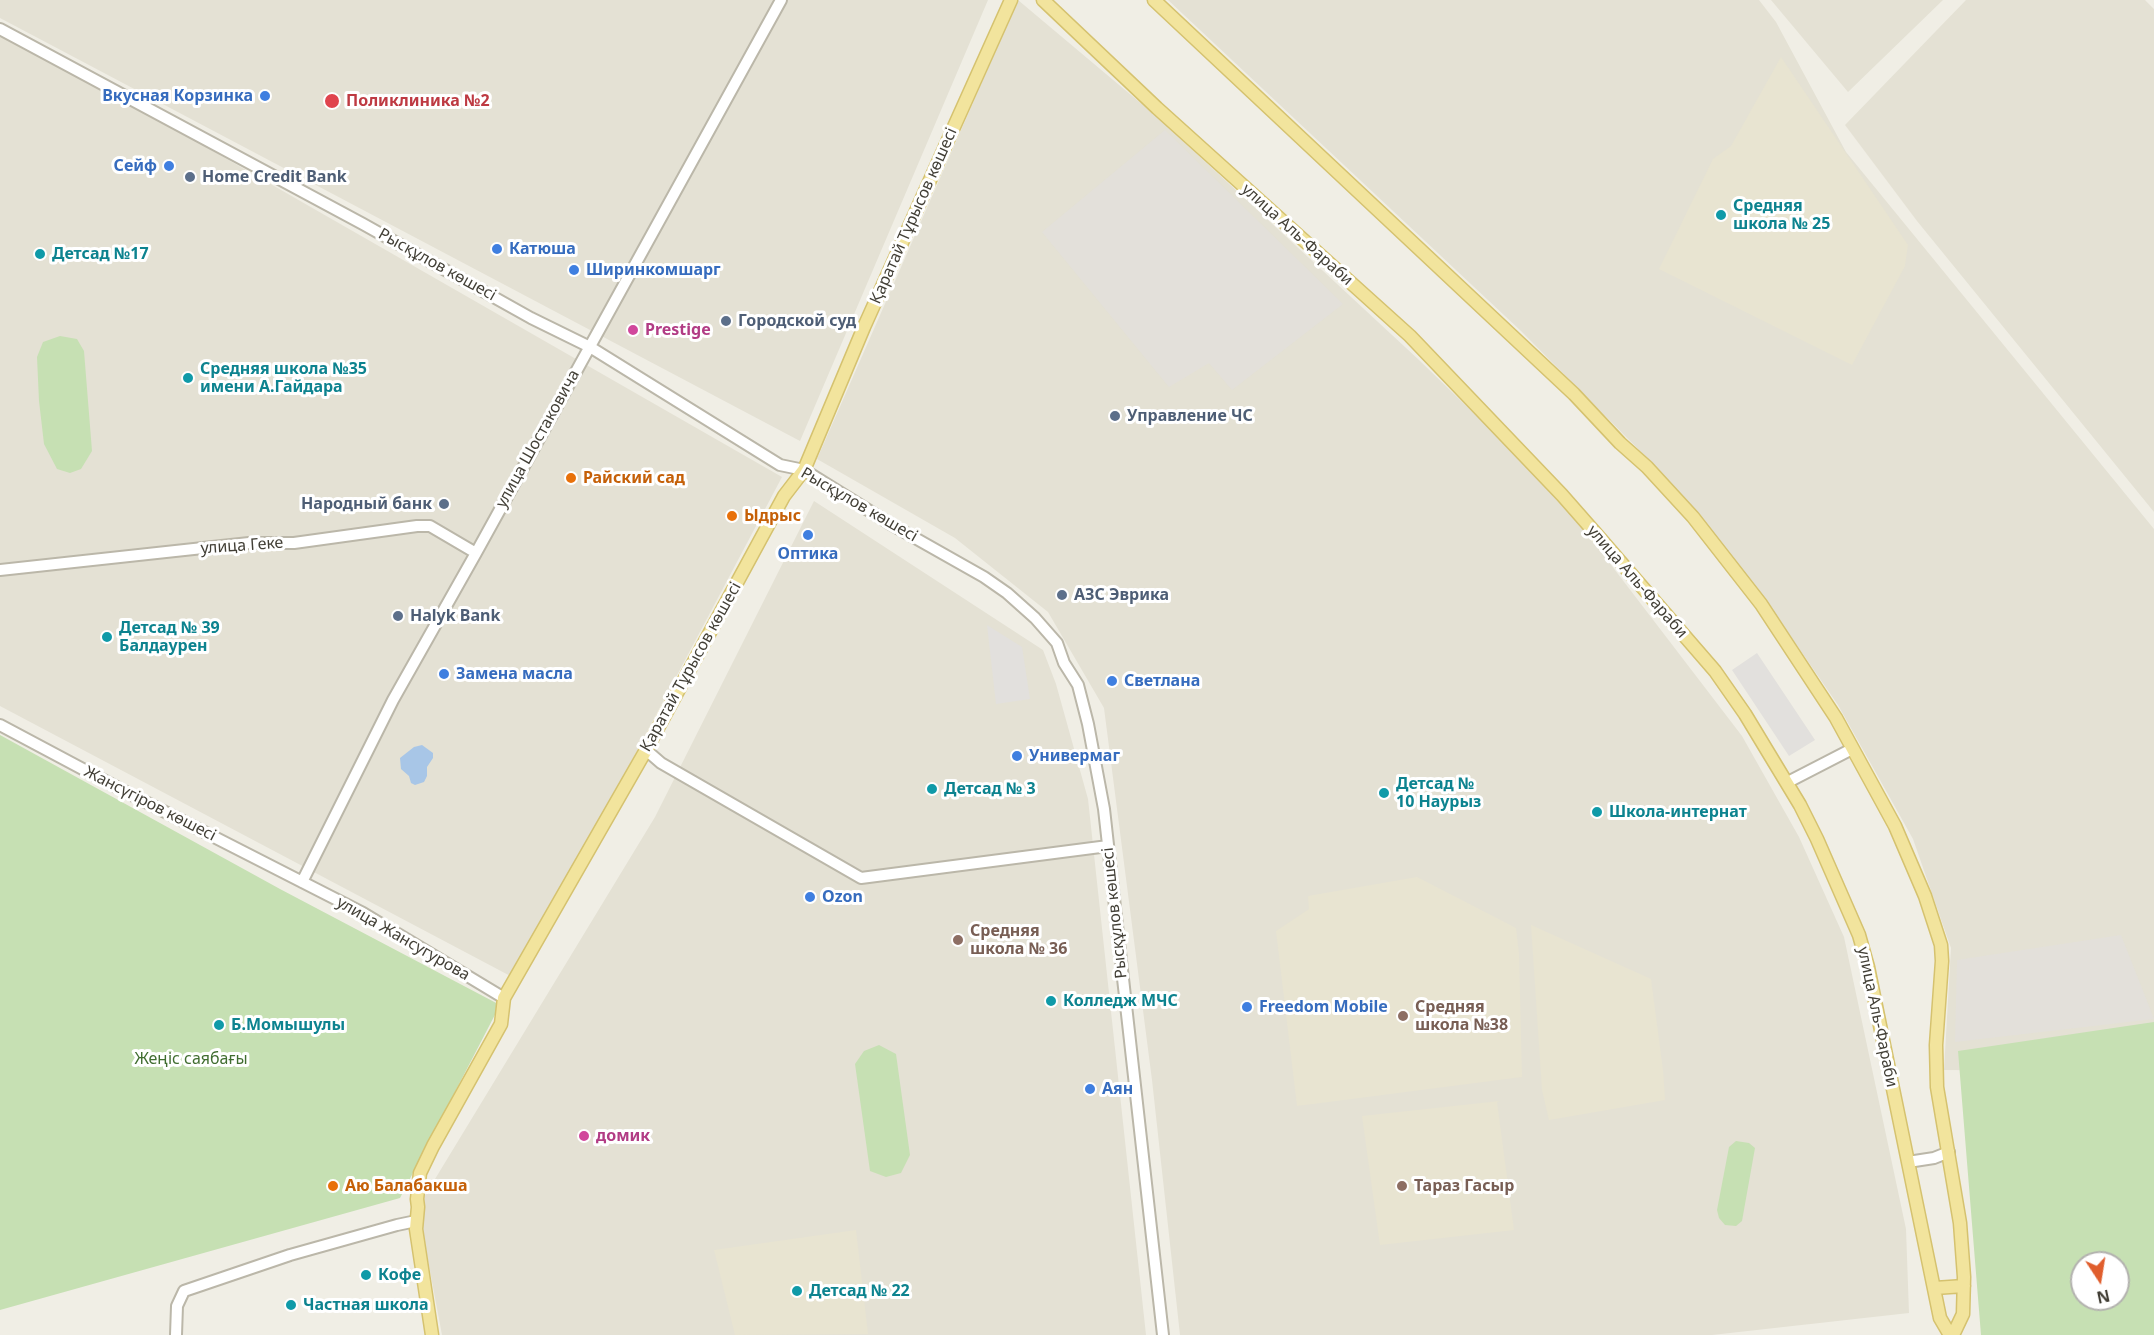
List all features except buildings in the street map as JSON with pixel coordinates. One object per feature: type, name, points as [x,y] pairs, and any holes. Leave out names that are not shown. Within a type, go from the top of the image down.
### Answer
[{"type":"main road","name":"Қаратай Тұрысов көшесі","points":[[432,1335],[416,1221],[420,1173],[501,1024],[504,998],[646,750],[784,496],[804,470],[864,327],[1011,0]]},
{"type":"main road","name":"улица Аль-Фараби","points":[[1043,0],[1157,108],[1410,336],[1598,536],[1714,671],[1745,714],[1788,782],[1817,839],[1859,935],[1868,967],[1940,1318],[1951,1335],[1963,1314],[1964,1286],[1960,1223],[1937,1087],[1936,1045],[1941,945],[1925,896],[1896,826],[1836,718],[1761,604],[1678,500],[1574,394],[1154,0]]},
{"type":"main road","points":[[1935,1288],[1964,1286]]},
{"type":"street","name":"улица Шостаковича","points":[[302,882],[393,700],[781,0]]},
{"type":"street","name":"Рысқұлов көшесі","points":[[0,30],[363,224],[531,318],[590,347],[780,465],[804,470],[892,525],[984,577],[1007,593],[1035,618],[1057,643],[1064,663],[1078,685],[1104,809],[1163,1335]]},
{"type":"street","name":"улица Геке","points":[[0,570],[249,543],[294,543],[417,526],[430,526],[476,553]]},
{"type":"street","name":"Жансүгіров көшесі","points":[[0,725],[302,882]]},
{"type":"street","points":[[1788,782],[1852,748]]},
{"type":"street","points":[[646,750],[661,763],[861,878],[1108,846]]},
{"type":"street","name":"улица Жансугурова","points":[[302,882],[363,913],[504,998]]},
{"type":"street","points":[[1908,1161],[1934,1158],[1949,1152]]},
{"type":"street","points":[[176,1335],[177,1306],[184,1291],[290,1255],[416,1221]]},
{"type":"shaded area","points":[[0,0],[988,0],[800,441],[0,18]]},
{"type":"shaded area","points":[[1018,0],[1156,116],[1419,360],[1556,493],[1742,736],[1799,837],[1844,937],[1906,1229],[1909,1313],[1712,1335],[1180,1335],[1152,1080],[1104,708],[1048,612],[955,538],[817,459]]},
{"type":"shaded area","points":[[1168,0],[1759,0],[1776,22],[1846,152],[2154,529],[2154,1024],[2089,1071],[1944,1070],[1951,948],[1913,839],[1838,705],[1756,586],[1650,461],[1521,331]]},
{"type":"shaded area","points":[[1771,0],[1943,0],[1848,92]]},
{"type":"shaded area","points":[[1966,0],[2145,0],[2154,9],[2154,512],[1917,221],[1845,125]]},
{"type":"shaded area","points":[[0,29],[782,477],[516,979],[0,706]]},
{"type":"shaded area","points":[[1781,57],[1908,245],[1905,266],[1852,365],[1659,269],[1713,159],[1731,146]]},
{"type":"shaded area","points":[[1165,130],[1343,304],[1232,390],[1209,363],[1169,387],[1042,232]]},
{"type":"shaded area","points":[[814,501],[1043,650],[1056,684],[1088,799],[1146,1335],[442,1335],[418,1207],[655,817]]},
{"type":"shaded area","points":[[987,625],[1022,647],[1030,699],[996,704]]},
{"type":"shaded area","points":[[1757,653],[1815,740],[1789,756],[1732,670]]},
{"type":"shaded area","name":"Средняя школа №38","points":[[1417,877],[1516,928],[1519,954],[1522,1077],[1297,1106],[1276,931],[1309,909],[1308,896]]},
{"type":"shaded area","points":[[1531,925],[1651,979],[1665,1100],[1549,1120],[1542,1090]]},
{"type":"shaded area","points":[[2121,935],[2154,1019],[1955,1042],[1957,960]]},
{"type":"shaded area","points":[[1500,1101],[1497,1102],[1514,1230],[1380,1245],[1362,1116]]},
{"type":"shaded area","points":[[856,1230],[868,1334],[735,1335],[714,1250]]},
{"type":"green space","points":[[60,336],[77,339],[84,351],[92,451],[81,469],[70,473],[57,469],[44,444],[39,401],[37,357],[43,342]]},
{"type":"green space","name":"Жеңіс саябағы","points":[[0,735],[280,889],[500,1005],[400,1198],[0,1310]]},
{"type":"green space","points":[[2154,1022],[2154,1335],[1981,1335],[1958,1051]]},
{"type":"green space","points":[[879,1045],[896,1054],[910,1155],[901,1173],[886,1177],[870,1171],[855,1064],[864,1051]]},
{"type":"green space","points":[[1736,1141],[1749,1143],[1755,1148],[1742,1221],[1736,1226],[1725,1225],[1719,1218],[1717,1210],[1729,1147]]},
{"type":"water","points":[[422,745],[433,753],[433,758],[427,767],[424,782],[415,785],[401,769],[400,758],[414,747]]},
{"type":"place","name":"Вкусная Корзинка","points":[[265,96]]},
{"type":"place","name":"Поликлиника №2","points":[[332,101]]},
{"type":"place","name":"Сейф","points":[[169,166]]},
{"type":"place","name":"Home Credit Bank","points":[[190,177]]},
{"type":"place","name":"Средняя школа № 25","points":[[1721,215]]},
{"type":"place","name":"Катюша","points":[[497,249]]},
{"type":"place","name":"Детсад №17","points":[[40,254]]},
{"type":"place","name":"Ширинкомшарг","points":[[574,270]]},
{"type":"place","name":"Городской суд","points":[[726,321]]},
{"type":"place","name":"Prestige","points":[[633,330]]},
{"type":"place","name":"Средняя школа №35 имени А.Гайдара","points":[[188,378]]},
{"type":"place","name":"Управление ЧС","points":[[1115,416]]},
{"type":"place","name":"Райский сад","points":[[571,478]]},
{"type":"place","name":"Народный банк","points":[[444,504]]},
{"type":"place","name":"Ыдрыс","points":[[732,516]]},
{"type":"place","name":"Оптика","points":[[808,535]]},
{"type":"place","name":"АЗС Эврика","points":[[1062,595]]},
{"type":"place","name":"Halyk Bank","points":[[398,616]]},
{"type":"place","name":"Детсад № 39 Балдаурен","points":[[107,637]]},
{"type":"place","name":"Замена масла","points":[[444,674]]},
{"type":"place","name":"Светлана","points":[[1112,681]]},
{"type":"place","name":"Универмаг","points":[[1017,756]]},
{"type":"place","name":"Детсад № 3","points":[[932,789]]},
{"type":"place","name":"Детсад № 10 Наурыз","points":[[1384,793]]},
{"type":"place","name":"Школа-интернат","points":[[1597,812]]},
{"type":"place","name":"Ozon","points":[[810,897]]},
{"type":"place","name":"Средняя школа № 36","points":[[958,940]]},
{"type":"place","name":"Колледж МЧС","points":[[1051,1001]]},
{"type":"place","name":"Freedom Mobile","points":[[1247,1007]]},
{"type":"place","name":"Средняя школа №38","points":[[1403,1016]]},
{"type":"place","name":"Б.Момышулы","points":[[219,1025]]},
{"type":"place","name":"Аян","points":[[1090,1089]]},
{"type":"place","name":"домик","points":[[584,1136]]},
{"type":"place","name":"Аю Балабакша","points":[[333,1186]]},
{"type":"place","name":"Тараз Гасыр","points":[[1402,1186]]},
{"type":"place","name":"Кофе","points":[[366,1275]]},
{"type":"place","name":"Детсад № 22","points":[[797,1291]]},
{"type":"place","name":"Частная школа","points":[[291,1305]]}]
